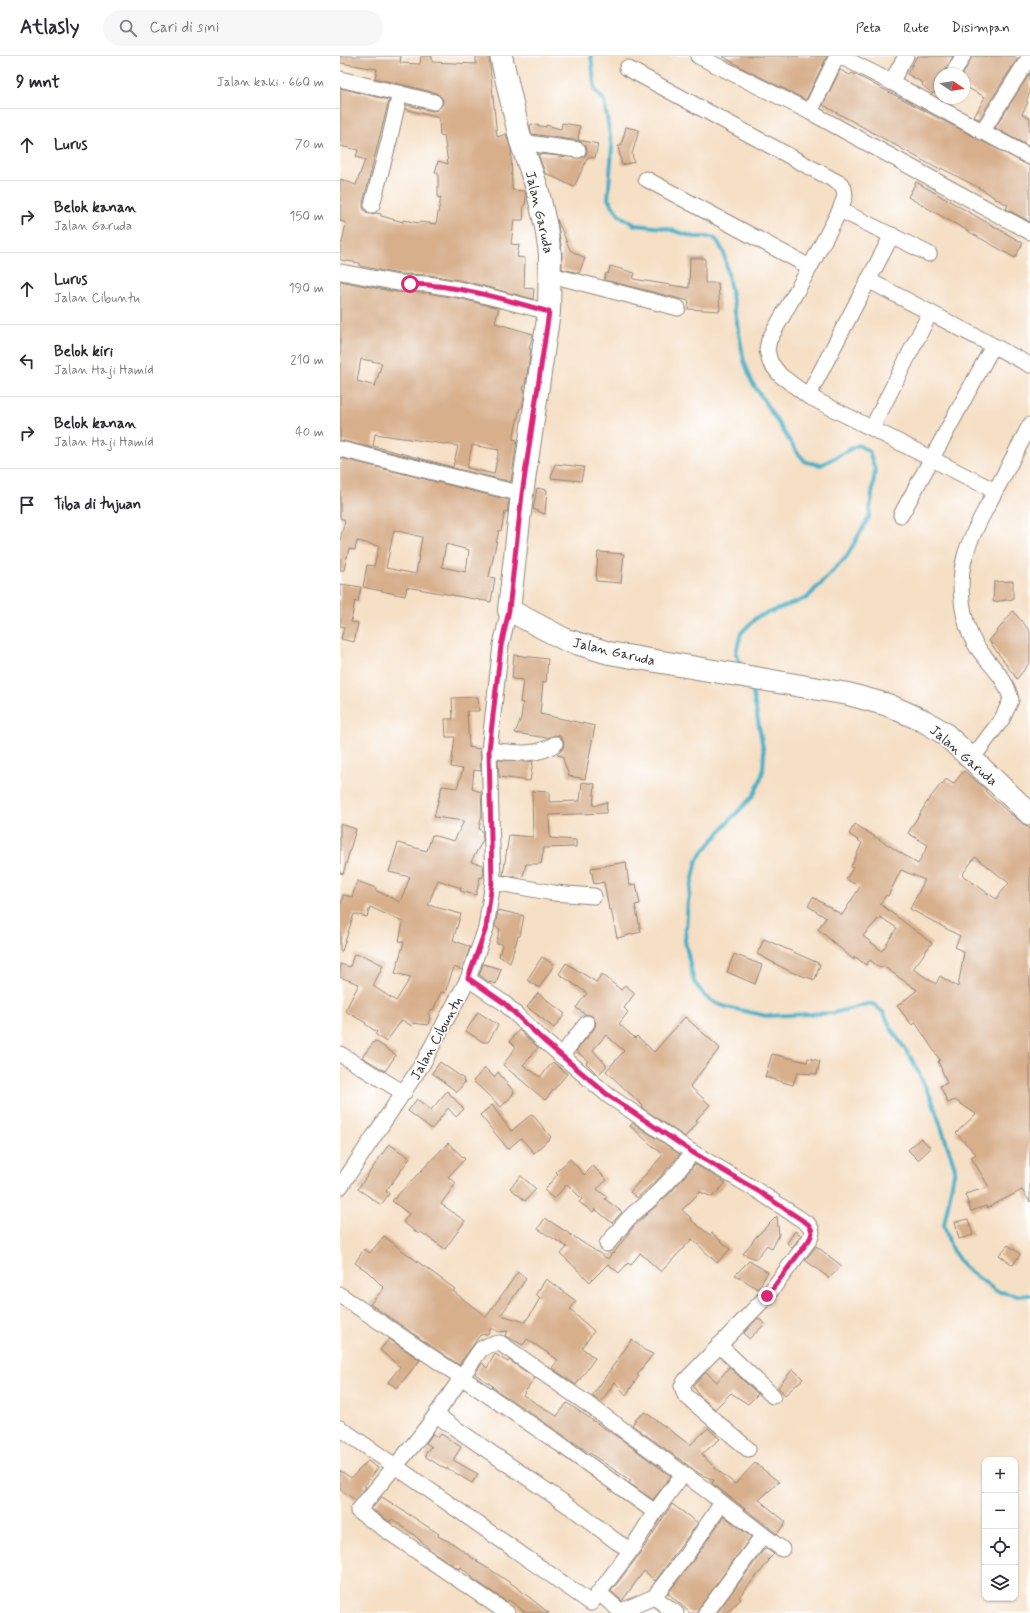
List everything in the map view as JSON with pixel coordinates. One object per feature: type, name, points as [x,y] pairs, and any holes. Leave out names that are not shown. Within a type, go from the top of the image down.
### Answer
[{"type":"street","name":"Jalan Garuda","points":[[501,56],[521,142],[537,188],[546,227],[551,275],[549,312],[522,494],[509,610],[566,640],[603,652],[848,694],[888,705],[924,721],[944,733],[1030,814]]},
{"type":"street","points":[[698,56],[810,112],[1030,232]]},
{"type":"street","points":[[810,112],[838,56],[891,82],[934,100]]},
{"type":"street","points":[[891,82],[906,56]]},
{"type":"street","points":[[956,68],[963,56]]},
{"type":"street","points":[[982,132],[1030,56]]},
{"type":"street","points":[[627,68],[841,184],[844,189],[845,196],[840,210],[769,340],[767,350],[770,362],[780,375],[808,396],[995,491]]},
{"type":"street","points":[[340,79],[434,102]]},
{"type":"street","points":[[372,205],[400,93]]},
{"type":"street","points":[[941,104],[982,132],[1030,157]]},
{"type":"street","points":[[521,142],[578,150]]},
{"type":"street","points":[[646,179],[810,267]]},
{"type":"street","points":[[840,210],[929,254]]},
{"type":"street","points":[[808,396],[892,236]]},
{"type":"street","points":[[341,272],[398,283],[428,284],[463,290],[549,312]]},
{"type":"street","points":[[551,275],[678,308]]},
{"type":"street","points":[[868,280],[1030,365]]},
{"type":"street","points":[[872,428],[930,313]]},
{"type":"street","points":[[901,515],[993,346]]},
{"type":"street","points":[[971,760],[1002,719],[1011,700],[1006,683],[972,639],[966,624],[962,588],[962,570],[965,556],[976,528],[1030,425]]},
{"type":"street","points":[[340,449],[522,494]]},
{"type":"street","name":"Jalan Cibuntu","points":[[340,1187],[404,1093],[426,1056],[468,978],[486,928],[492,882],[489,750],[501,646],[509,610]]},
{"type":"street","points":[[489,750],[531,752],[547,750],[555,744]]},
{"type":"street","points":[[492,882],[554,893],[594,896]]},
{"type":"street","points":[[468,978],[504,1003],[561,1056],[609,1096],[692,1152],[758,1191],[812,1228],[813,1233],[809,1240],[767,1296],[719,1345],[682,1386],[685,1395],[748,1449]]},
{"type":"street","points":[[561,1056],[587,1024]]},
{"type":"street","points":[[340,1054],[404,1093]]},
{"type":"street","points":[[607,1244],[626,1222],[685,1162],[692,1152]]},
{"type":"street","points":[[340,1295],[560,1444],[656,1512]]},
{"type":"street","points":[[507,1613],[358,1511],[415,1444],[481,1349],[489,1344],[500,1344],[596,1410],[782,1549]]},
{"type":"street","points":[[719,1345],[773,1396]]},
{"type":"street","points":[[436,1415],[579,1513],[617,1542],[631,1550]]},
{"type":"street","points":[[340,1428],[592,1603],[619,1610],[624,1610],[654,1597],[687,1554],[722,1503]]},
{"type":"street","points":[[592,1603],[631,1550],[683,1474]]},
{"type":"street","points":[[706,1613],[763,1535]]},
{"type":"street","points":[[654,1597],[676,1613]]},
{"type":"building","points":[[340,56],[401,56],[400,63],[420,64],[421,56],[432,56],[432,62],[476,64],[476,56],[489,56],[497,137],[506,134],[511,150],[512,190],[525,191],[526,196],[523,220],[514,220],[511,244],[519,245],[517,257],[525,258],[524,288],[534,289],[533,299],[465,281],[430,275],[399,274],[360,266],[360,263],[340,260],[340,243],[342,243],[346,223],[340,221],[340,179],[356,185],[365,160],[356,157],[358,150],[340,146],[340,88],[389,100],[363,203],[363,208],[366,212],[370,214],[381,214],[381,216],[403,222],[403,220],[436,224],[441,197],[438,198],[438,173],[435,173],[438,161],[448,164],[444,135],[440,136],[439,118],[405,109],[407,105],[432,111],[437,110],[443,104],[443,100],[440,96],[436,93],[375,78],[377,69],[340,63]]},
{"type":"building","points":[[722,56],[827,56],[806,100],[746,70]]},
{"type":"building","points":[[917,56],[953,56],[947,68],[934,68],[933,94],[922,85],[923,83],[907,74]]},
{"type":"building","points":[[972,56],[1013,56],[1018,58],[979,119],[974,117],[985,97],[970,89],[970,68],[966,68]]},
{"type":"building","points":[[840,70],[850,75],[852,73],[862,78],[1030,166],[1030,222],[1006,209],[1008,205],[994,198],[985,191],[941,168],[940,170],[823,105]]},
{"type":"building","points":[[1030,73],[1030,93],[1026,101],[1028,102],[1022,114],[1030,118],[1030,147],[995,128]]},
{"type":"building","points":[[562,123],[580,126],[578,140],[598,144],[595,158],[588,157],[574,187],[545,173],[538,154],[581,158],[585,156],[587,152],[586,146],[579,141],[532,134],[530,126],[531,124],[546,127],[546,125],[561,129]]},
{"type":"building","points":[[626,127],[639,130],[632,154],[634,162],[622,165],[618,146],[621,146]]},
{"type":"building","points":[[916,182],[1023,243],[1015,258],[908,197]]},
{"type":"building","points":[[557,219],[570,250],[585,258],[579,273],[562,269],[562,252]]},
{"type":"building","points":[[690,258],[705,258],[705,283],[718,283],[720,311],[688,309],[689,301],[604,280],[606,273],[608,274],[610,266],[635,273],[633,279],[689,288]]},
{"type":"building","points":[[340,281],[396,292],[427,293],[499,308],[495,323],[533,334],[529,349],[531,349],[526,381],[523,389],[525,390],[522,408],[520,408],[513,439],[517,440],[511,482],[340,440]],"holes":[[[361,359],[382,363],[375,386],[357,381]],[[375,434],[458,446],[453,467],[373,446]],[[472,445],[499,450],[494,474],[467,468]]]},
{"type":"building","points":[[340,458],[509,500],[507,513],[505,512],[501,531],[499,530],[489,577],[495,578],[491,602],[407,587],[405,596],[363,587],[367,565],[374,566],[379,546],[357,541],[355,550],[349,549],[344,570],[340,570],[340,541],[345,520],[340,518]],"holes":[[[394,530],[422,537],[416,574],[386,568]],[[446,544],[469,550],[466,572],[442,567]]]},
{"type":"building","points":[[555,464],[584,467],[581,481],[551,478]]},
{"type":"building","points":[[537,488],[547,490],[545,514],[533,509]]},
{"type":"building","points":[[598,552],[624,554],[621,583],[596,581]]},
{"type":"building","points":[[1013,581],[1013,599],[993,602],[994,582]]},
{"type":"building","points":[[340,584],[361,587],[358,602],[355,601],[351,622],[358,623],[354,642],[341,639],[344,627],[340,626]]},
{"type":"building","points":[[1013,611],[1030,631],[1030,662],[1017,679],[989,641]]},
{"type":"building","points":[[514,655],[548,659],[546,682],[543,682],[540,714],[595,726],[585,779],[569,776],[562,756],[557,755],[563,749],[564,744],[560,736],[555,735],[547,738],[515,733],[521,718],[523,703],[520,702],[523,680],[512,679]]},
{"type":"building","points":[[478,697],[479,711],[467,711],[469,747],[480,749],[481,771],[474,770],[472,789],[481,792],[482,814],[479,829],[482,831],[483,840],[471,862],[483,865],[484,873],[482,878],[480,877],[476,895],[460,891],[461,888],[438,880],[428,905],[461,914],[453,940],[470,947],[462,970],[454,967],[445,993],[441,992],[433,1010],[432,1009],[428,1014],[430,1016],[428,1025],[413,1023],[412,1026],[402,1020],[386,1042],[375,1034],[377,1032],[365,1024],[366,1023],[345,1011],[359,984],[340,977],[340,964],[350,967],[354,954],[365,956],[383,965],[373,986],[396,1001],[411,977],[395,973],[404,942],[399,941],[403,922],[370,907],[367,917],[354,914],[342,951],[340,951],[340,907],[343,895],[352,897],[357,881],[376,888],[375,890],[400,902],[410,877],[389,872],[398,843],[427,851],[432,835],[454,841],[464,821],[434,817],[442,786],[457,788],[463,769],[451,767],[455,737],[446,737],[445,719],[453,719],[452,698]]},
{"type":"building","points":[[498,760],[533,761],[530,781],[499,777]]},
{"type":"building","points":[[964,771],[1008,812],[1030,828],[1030,1202],[1022,1190],[987,1208],[986,1206],[971,1211],[965,1194],[989,1187],[971,1157],[976,1154],[956,1133],[976,1114],[955,1100],[948,1103],[940,1086],[947,1083],[938,1061],[940,1060],[915,1022],[912,1025],[897,1006],[917,990],[883,966],[880,968],[870,960],[866,965],[854,956],[854,960],[818,929],[826,918],[808,906],[813,897],[842,915],[860,887],[846,879],[853,868],[851,867],[862,843],[849,834],[855,824],[918,864],[928,845],[908,833],[929,799],[941,784],[942,785],[946,779],[953,784]],"holes":[[[975,857],[1009,883],[996,899],[962,875]],[[901,870],[925,880],[910,909],[960,936],[955,947],[964,952],[958,987],[940,976],[936,984],[913,969],[932,943],[880,904],[886,895],[888,896]],[[880,917],[897,928],[882,951],[863,936]]]},
{"type":"building","points":[[582,782],[595,784],[593,806],[607,802],[606,813],[549,815],[550,838],[576,840],[576,847],[544,848],[541,864],[526,864],[523,876],[518,877],[503,875],[509,835],[533,837],[532,791],[549,792],[549,802],[580,801]]},
{"type":"building","points":[[340,824],[356,829],[343,874],[340,873]]},
{"type":"building","points":[[626,862],[629,885],[636,884],[640,904],[635,905],[641,932],[617,938],[611,909],[609,910],[604,882],[594,884],[591,868]]},
{"type":"building","points":[[498,910],[524,916],[520,936],[518,936],[510,963],[499,956],[502,944],[496,943],[500,929],[495,927]]},
{"type":"building","points":[[764,939],[820,964],[815,980],[791,972],[757,954]]},
{"type":"building","points":[[734,954],[762,965],[755,984],[727,972]]},
{"type":"building","points":[[542,957],[554,965],[539,988],[527,980]]},
{"type":"building","points":[[566,963],[596,982],[602,974],[621,990],[625,985],[635,993],[624,1008],[628,1012],[619,1024],[635,1038],[637,1036],[654,1052],[685,1017],[720,1048],[690,1086],[710,1105],[696,1120],[698,1122],[685,1137],[642,1108],[643,1106],[606,1071],[624,1051],[606,1035],[593,1050],[607,1066],[598,1075],[586,1063],[588,1061],[576,1051],[594,1029],[596,1023],[592,1016],[585,1014],[576,1008],[587,993],[559,974]]},
{"type":"building","points":[[483,964],[501,969],[496,984],[489,982],[479,975]]},
{"type":"building","points":[[538,993],[565,1014],[554,1028],[527,1007]]},
{"type":"building","points":[[478,1012],[498,1025],[488,1042],[483,1042],[466,1031]]},
{"type":"building","points":[[519,1030],[538,1048],[523,1065],[540,1077],[553,1062],[567,1074],[545,1100],[503,1065],[516,1047],[510,1041]]},
{"type":"building","points":[[375,1041],[396,1055],[385,1071],[362,1057]]},
{"type":"building","points":[[772,1054],[807,1062],[808,1058],[820,1061],[817,1074],[797,1073],[793,1085],[765,1077]]},
{"type":"building","points":[[440,1062],[464,1079],[463,1081],[465,1082],[457,1092],[432,1073]]},
{"type":"building","points":[[485,1068],[494,1077],[498,1072],[514,1092],[501,1107],[473,1081]]},
{"type":"building","points":[[447,1091],[464,1109],[456,1117],[448,1108],[432,1129],[408,1111],[417,1099],[431,1110]]},
{"type":"building","points":[[492,1105],[511,1131],[532,1114],[551,1137],[534,1153],[521,1138],[508,1149],[480,1115]]},
{"type":"building","points":[[633,1123],[680,1154],[659,1178],[637,1198],[630,1192],[663,1155],[630,1126]]},
{"type":"building","points":[[921,1138],[931,1148],[918,1160],[908,1150]]},
{"type":"building","points":[[448,1143],[465,1159],[448,1177],[456,1183],[441,1204],[465,1221],[445,1249],[421,1232],[419,1234],[403,1222],[409,1214],[392,1201]]},
{"type":"building","points":[[389,1144],[410,1158],[386,1191],[389,1194],[381,1205],[358,1189]]},
{"type":"building","points":[[570,1159],[584,1175],[593,1166],[607,1180],[597,1189],[607,1197],[605,1199],[622,1212],[612,1223],[595,1209],[593,1212],[579,1202],[582,1199],[567,1184],[554,1199],[544,1190],[558,1174],[556,1172]]},
{"type":"building","points":[[695,1164],[726,1183],[712,1197],[700,1192],[682,1210],[692,1219],[691,1220],[710,1235],[712,1233],[730,1249],[717,1263],[692,1239],[661,1272],[640,1253],[631,1265],[628,1263],[619,1273],[608,1264],[590,1282],[561,1254],[567,1247],[538,1229],[545,1218],[608,1259],[634,1226],[672,1191]]},
{"type":"building","points":[[521,1176],[536,1189],[525,1201],[510,1188]]},
{"type":"building","points":[[777,1216],[779,1235],[772,1249],[767,1245],[756,1259],[743,1254],[755,1238]]},
{"type":"building","points":[[968,1219],[973,1235],[959,1239],[955,1222]]},
{"type":"building","points":[[795,1231],[801,1235],[792,1248],[787,1243]]},
{"type":"building","points":[[384,1236],[455,1289],[453,1291],[486,1317],[518,1272],[526,1279],[501,1315],[525,1322],[540,1298],[536,1294],[546,1279],[576,1301],[570,1310],[594,1331],[582,1348],[595,1358],[576,1385],[552,1368],[558,1360],[527,1339],[523,1345],[505,1336],[508,1331],[499,1332],[491,1328],[488,1334],[480,1335],[459,1365],[370,1304],[384,1288],[367,1271],[355,1263],[364,1249],[370,1253]]},
{"type":"building","points":[[1008,1245],[1020,1254],[1013,1265],[999,1255]]},
{"type":"building","points":[[816,1246],[842,1266],[829,1278],[805,1260]]},
{"type":"building","points":[[749,1261],[768,1272],[758,1289],[735,1275]]},
{"type":"building","points":[[758,1318],[765,1324],[749,1339],[744,1333]]},
{"type":"building","points":[[389,1339],[420,1360],[397,1388],[388,1382],[400,1367],[380,1350]]},
{"type":"building","points":[[632,1339],[644,1350],[653,1354],[637,1375],[639,1376],[626,1395],[615,1382],[601,1402],[592,1396]]},
{"type":"building","points":[[495,1354],[508,1362],[509,1360],[535,1378],[523,1395],[557,1416],[567,1403],[622,1440],[671,1476],[653,1500],[629,1483],[631,1481],[475,1374],[482,1363],[487,1368]]},
{"type":"building","points":[[729,1367],[758,1394],[748,1404],[731,1393],[715,1409],[700,1396],[693,1386],[706,1372],[717,1382]]},
{"type":"building","points":[[793,1369],[803,1379],[785,1395],[778,1387]]},
{"type":"building","points":[[645,1412],[690,1445],[708,1428],[720,1439],[702,1454],[715,1468],[735,1484],[755,1463],[779,1482],[759,1500],[786,1522],[777,1534],[712,1483],[714,1480],[700,1474],[632,1425],[636,1419]]},
{"type":"building","points":[[433,1433],[438,1438],[441,1434],[461,1447],[453,1460],[478,1474],[472,1483],[426,1457],[425,1455],[430,1447],[432,1447],[426,1443]]},
{"type":"building","points":[[368,1461],[378,1468],[364,1486],[366,1487],[355,1500],[340,1489],[340,1470],[351,1478]]},
{"type":"building","points":[[382,1497],[439,1534],[438,1536],[452,1543],[478,1561],[477,1562],[515,1586],[549,1613],[526,1613],[509,1600],[507,1602],[476,1581],[461,1567],[459,1569],[432,1551],[414,1535],[392,1519],[390,1522],[371,1509]]},
{"type":"building","points":[[672,1504],[698,1523],[655,1581],[644,1571],[622,1601],[611,1591],[639,1555]]},
{"type":"building","points":[[724,1516],[751,1537],[699,1608],[697,1613],[690,1613],[668,1593]]},
{"type":"building","points":[[765,1548],[774,1554],[739,1597],[741,1599],[727,1613],[717,1613]]},
{"type":"waterway","points":[[591,56],[595,90],[604,100],[612,148],[608,199],[619,215],[635,225],[665,228],[694,237],[713,237],[718,242],[724,253],[744,361],[752,382],[796,451],[806,462],[821,465],[858,445],[869,451],[875,470],[869,517],[847,556],[807,598],[757,617],[741,633],[736,653],[742,669]]},
{"type":"waterway","points":[[749,684],[753,694],[764,753],[763,771],[753,796],[731,819],[697,860],[688,901],[685,941],[694,982],[705,996],[713,1002],[726,1007],[767,1016],[833,1013],[868,1004],[873,1004],[883,1012],[892,1030],[911,1058],[932,1100],[955,1168],[944,1225],[951,1248],[964,1267],[996,1291],[1018,1296],[1030,1295]]},
{"type":"route","points":[[410,284],[428,284],[463,290],[549,312],[522,494],[509,610],[501,646],[489,750],[492,882],[486,928],[468,978],[504,1003],[529,1028],[609,1096],[692,1152],[758,1191],[812,1228],[813,1233],[809,1240],[767,1296]]}]
